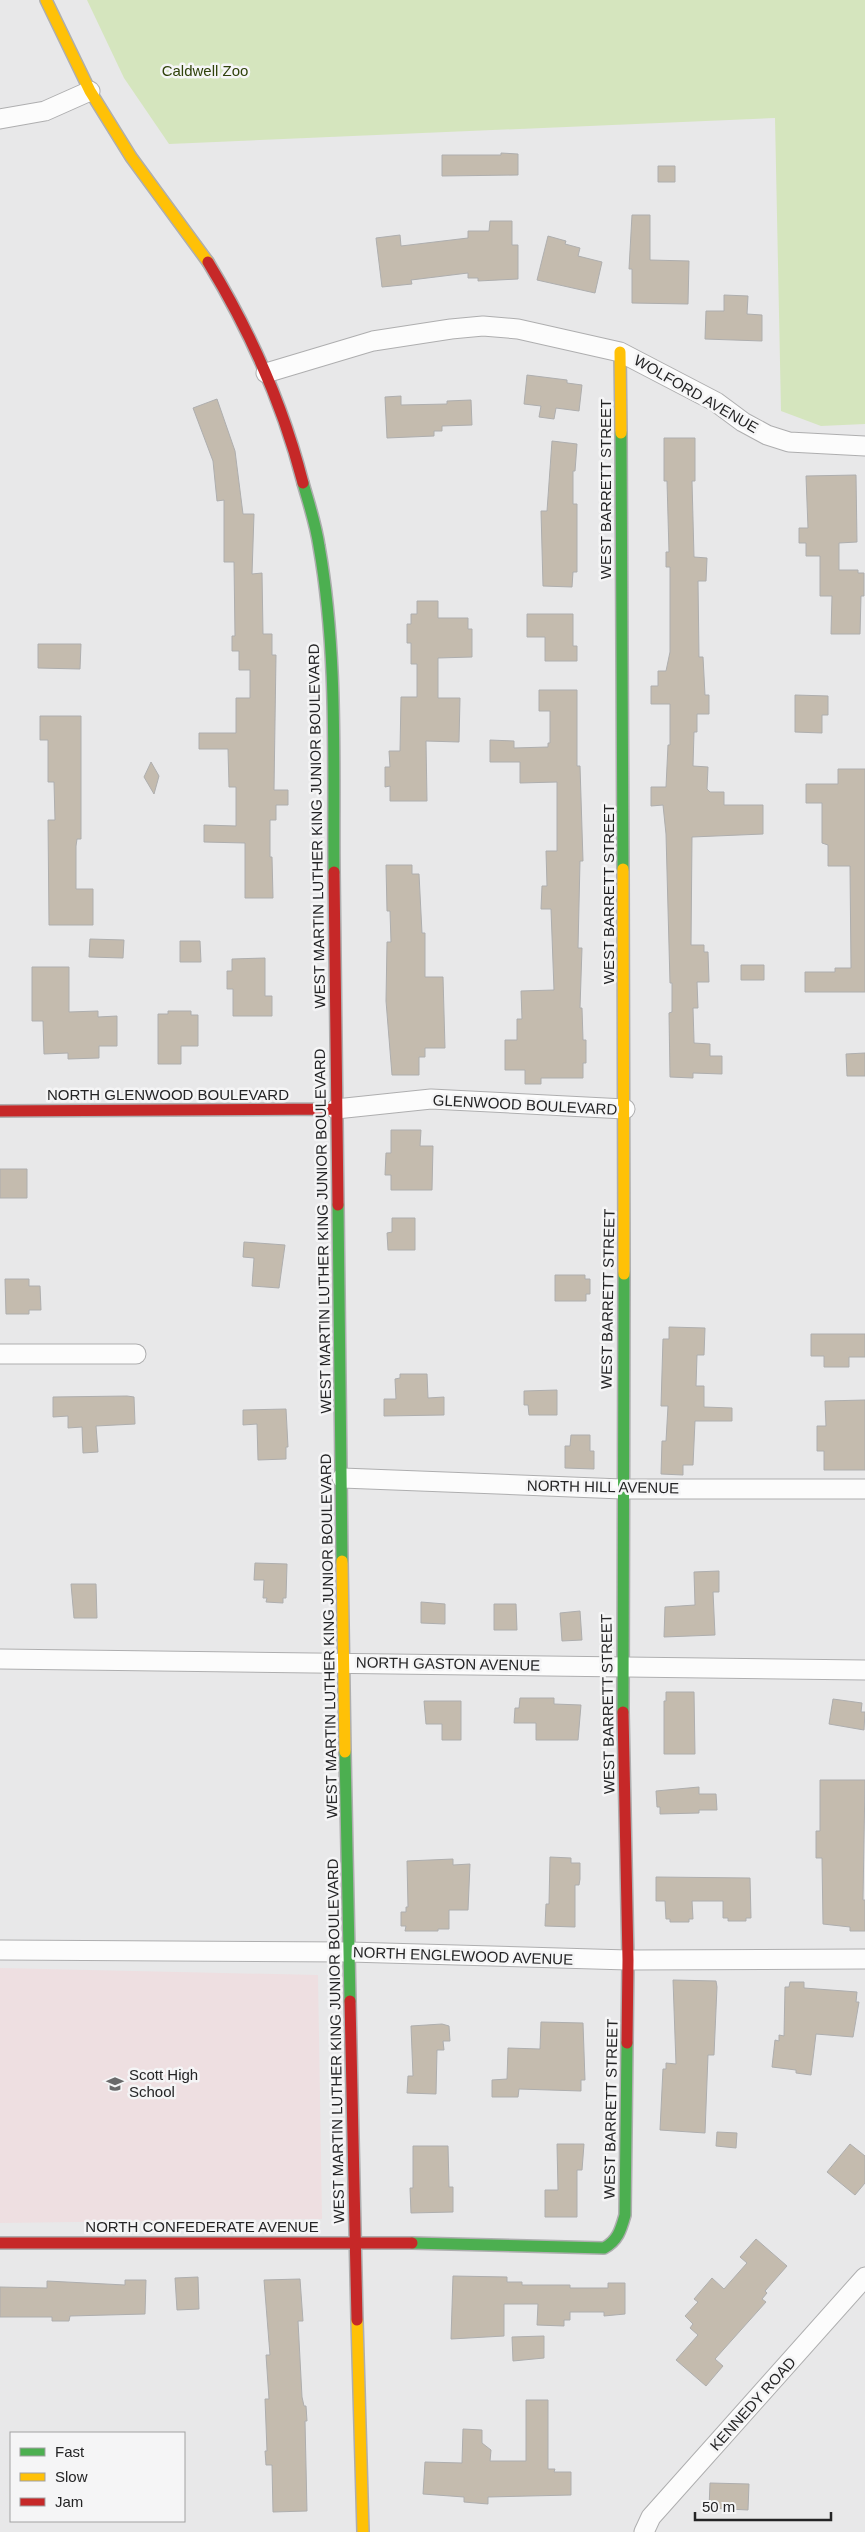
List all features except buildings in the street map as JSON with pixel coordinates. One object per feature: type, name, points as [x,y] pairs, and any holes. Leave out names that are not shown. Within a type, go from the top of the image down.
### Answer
[{"type":"street","name":"WEST MARTIN LUTHER KING JUNIOR BOULEVARD","points":[[46,0],[90,91],[131,157],[206,259],[236,310],[266,373],[294,448],[309,500],[319,544],[327,601],[332,666],[336,1109],[349,1952],[354,2241],[363,2532]]},
{"type":"street","points":[[0,119],[45,111],[90,91]]},
{"type":"street","name":"WOLFORD AVENUE","points":[[266,373],[373,341],[451,328],[483,326],[518,329],[620,352],[716,402],[743,422],[767,435],[789,442],[865,446]]},
{"type":"street","name":"WEST BARRETT STREET","points":[[613,2244],[620,2235],[625,2215],[628,1960],[622,1668],[625,1109],[620,352]]},
{"type":"street","name":"GLENWOOD BOULEVARD","points":[[336,1109],[431,1099],[625,1109]]},
{"type":"street","name":"NORTH GLENWOOD BOULEVARD","points":[[0,1111],[336,1109]]},
{"type":"street","points":[[0,1354],[136,1354]]},
{"type":"street","name":"NORTH HILL AVENUE","points":[[342,1478],[622,1489],[865,1489]]},
{"type":"street","name":"NORTH GASTON AVENUE","points":[[0,1659],[865,1670]]},
{"type":"street","name":"NORTH ENGLEWOOD AVENUE","points":[[0,1950],[349,1952],[628,1960],[865,1959]]},
{"type":"street","name":"NORTH CONFEDERATE AVENUE","points":[[0,2243],[354,2241],[604,2248],[613,2244]]},
{"type":"street","name":"KENNEDY ROAD","points":[[644,2532],[651,2517],[865,2277]]},
{"type":"shaded area","points":[[0,1968],[318,1975],[322,2219],[0,2223]]},
{"type":"green space","name":"Caldwell Zoo","points":[[87,0],[865,0],[865,424],[821,426],[781,411],[775,118],[169,144],[124,78]]},
{"type":"traffic: fast","points":[[621,433],[623,869]]},
{"type":"traffic: fast","points":[[303,483],[318,538],[329,627],[334,750],[334,872]]},
{"type":"traffic: fast","points":[[338,1205],[342,1561]]},
{"type":"traffic: fast","points":[[623,1712],[624,1274]]},
{"type":"traffic: fast","points":[[345,1752],[350,2001]]},
{"type":"traffic: fast","points":[[412,2243],[604,2248],[613,2242],[620,2230],[625,2215],[627,2043]]},
{"type":"traffic: slow","points":[[46,0],[90,91],[131,157],[208,262]]},
{"type":"traffic: slow","points":[[620,352],[621,433]]},
{"type":"traffic: slow","points":[[623,869],[624,1274]]},
{"type":"traffic: slow","points":[[342,1561],[345,1752]]},
{"type":"traffic: slow","points":[[357,2320],[363,2532]]},
{"type":"traffic: jam","points":[[208,262],[238,315],[264,369],[286,425],[303,483]]},
{"type":"traffic: jam","points":[[334,872],[338,1205]]},
{"type":"traffic: jam","points":[[0,1111],[336,1109]]},
{"type":"traffic: jam","points":[[623,1712],[628,1960],[627,2043]]},
{"type":"traffic: jam","points":[[350,2001],[357,2320]]},
{"type":"traffic: jam","points":[[0,2243],[412,2243]]},
{"type":"place","name":"Scott High School","points":[[115,2084]]}]
